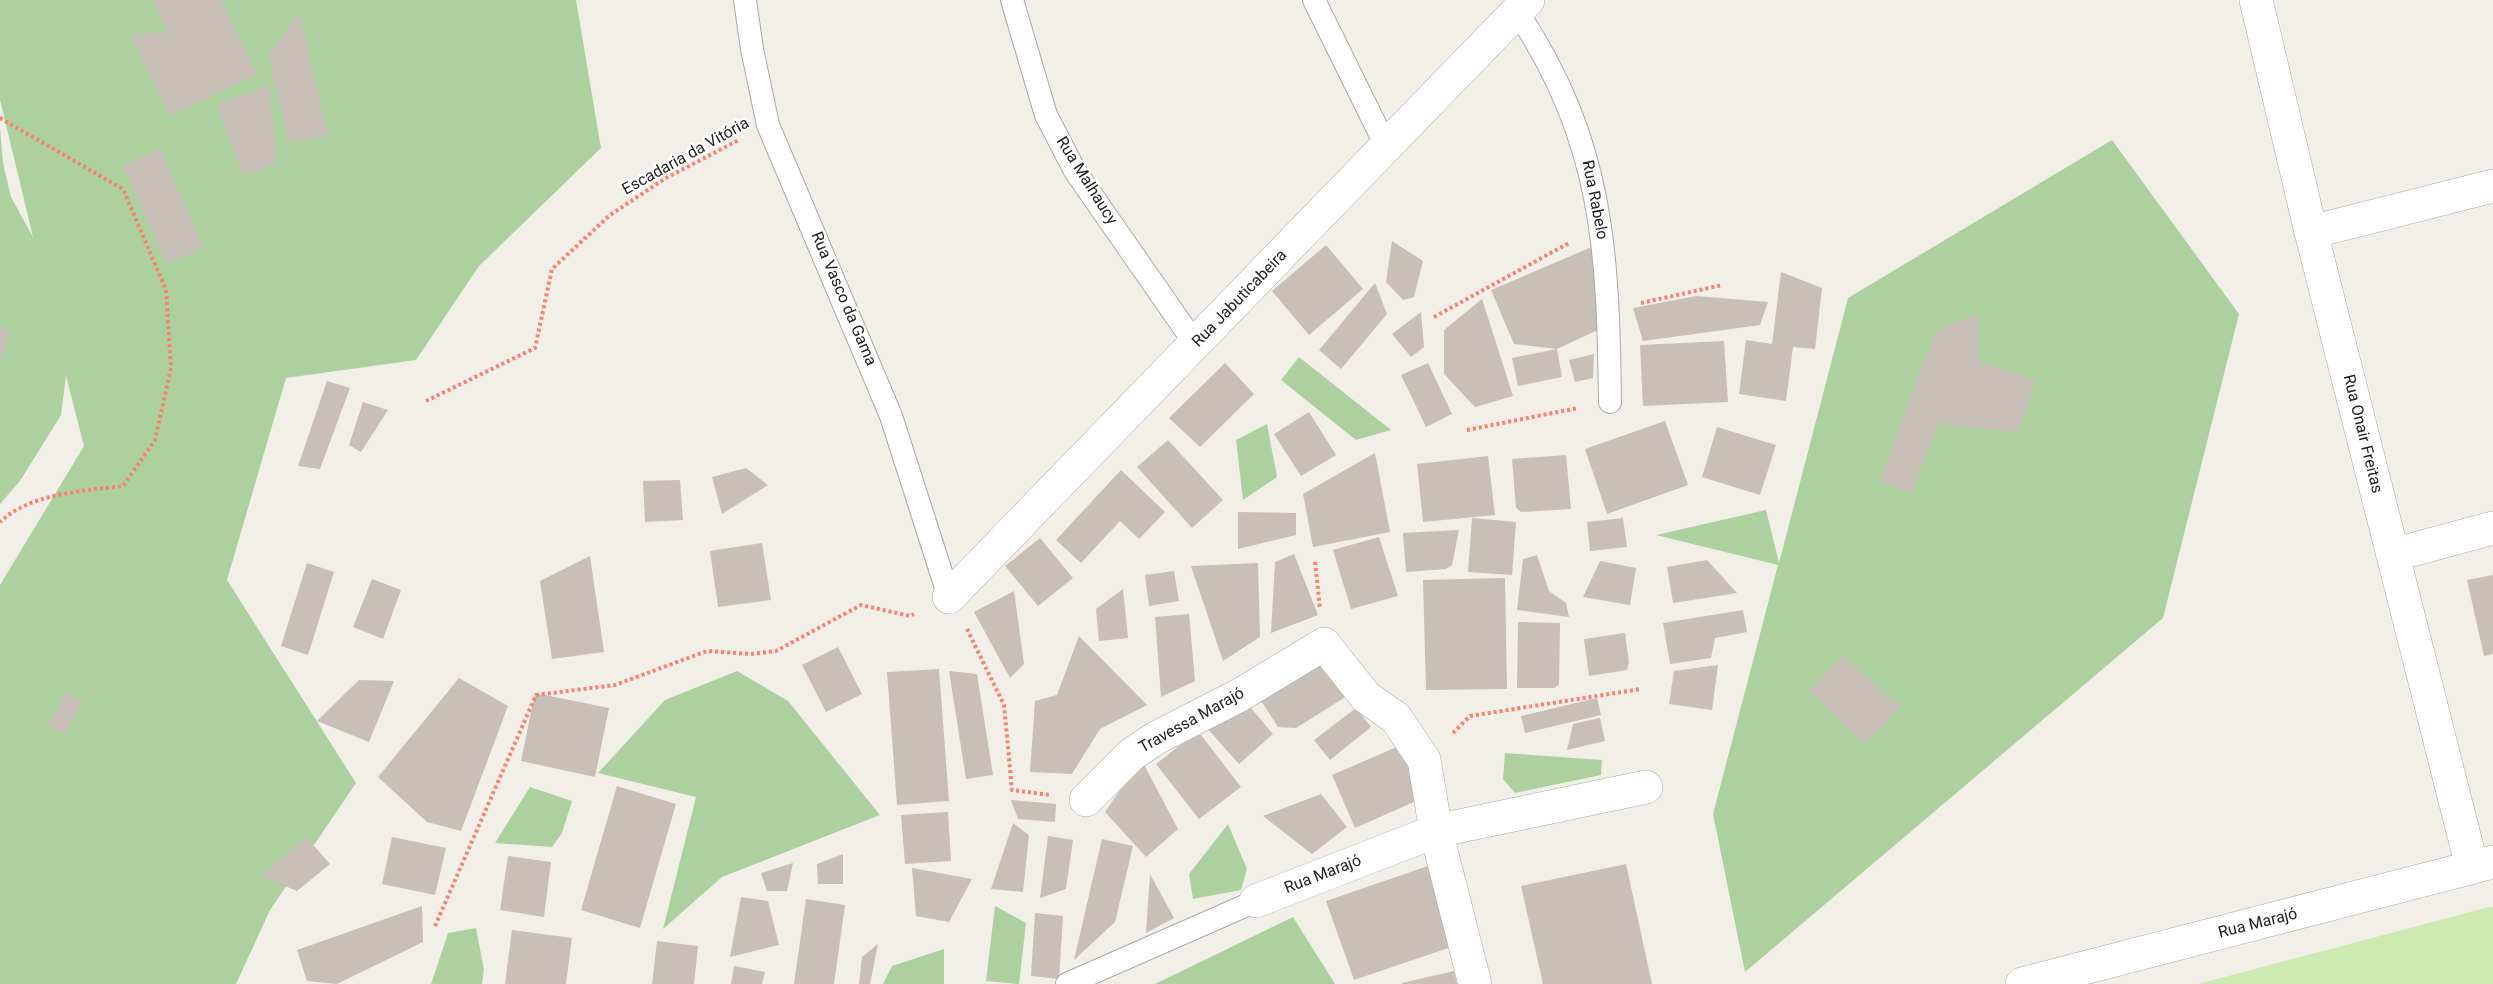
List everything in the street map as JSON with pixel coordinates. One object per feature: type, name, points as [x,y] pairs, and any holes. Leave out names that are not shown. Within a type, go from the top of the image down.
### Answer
[{"type":"street","name":"Rua Onair Freitas","points":[[2256,0],[2311,232],[2393,555],[2482,864]]},
{"type":"street","name":"Rua Jabuticabeira","points":[[949,597],[1523,7]]},
{"type":"street","points":[[2311,232],[2493,186]]},
{"type":"street","points":[[2393,555],[2493,528]]},
{"type":"street","name":"Travessa Marajó","points":[[1086,800],[1132,754],[1156,738],[1240,695],[1324,644],[1366,697],[1396,718],[1424,760],[1437,831]]},
{"type":"street","name":"Rua Marajó","points":[[1256,901],[1437,831],[1646,787]]},
{"type":"street","points":[[1437,831],[1475,984]]},
{"type":"street","name":"Rua Marajó","points":[[2022,984],[2482,864]]},
{"type":"lane","name":"Rua Vasco da Gama","points":[[745,0],[752,49],[768,125],[891,416],[949,597]]},
{"type":"lane","name":"Rua Malhaucy","points":[[1012,0],[1046,115],[1075,171],[1196,345]]},
{"type":"lane","points":[[1314,0],[1386,146]]},
{"type":"lane","name":"Rua Rabelo","points":[[1523,7],[1572,114],[1587,161],[1602,226],[1608,310],[1610,402]]},
{"type":"lane","name":"Rua Marajó","points":[[1067,984],[1256,901]]},
{"type":"path","points":[[0,118],[123,189],[166,290],[171,368],[155,440],[123,486],[60,495],[12,510],[0,522]]},
{"type":"path","name":"Escadaria da Vitória","points":[[426,401],[535,348],[552,269],[610,215],[666,178],[768,125]]},
{"type":"path","points":[[1434,317],[1602,226]]},
{"type":"path","points":[[1608,310],[1722,285]]},
{"type":"path","points":[[1467,430],[1610,402]]},
{"type":"path","points":[[435,926],[536,695],[615,685],[707,651],[751,654],[776,651],[861,605],[910,616],[949,597],[965,624],[978,656],[996,684],[1004,705],[1012,790],[1086,800]]},
{"type":"path","points":[[1424,760],[1470,716],[1641,689]]},
{"type":"green space","points":[[0,0],[576,0],[601,148],[479,266],[416,360],[286,378],[227,580],[356,783],[270,910],[236,984],[0,984],[0,585],[84,446],[66,376],[61,415],[20,481],[0,504],[0,128],[3,163],[11,197],[33,237],[0,100]]},
{"type":"green space","points":[[2112,140],[2239,314],[2163,618],[1745,972],[1713,814],[1778,565],[1656,535],[1766,510],[1779,563],[1848,298]]},
{"type":"green space","points":[[1299,357],[1391,430],[1356,440],[1281,380]]},
{"type":"green space","points":[[1267,424],[1277,477],[1243,500],[1236,440]]},
{"type":"green space","points":[[737,671],[788,701],[880,815],[722,877],[663,929],[696,797],[598,773],[665,700]]},
{"type":"green space","points":[[1505,753],[1602,760],[1601,775],[1515,793],[1503,779]]},
{"type":"green space","points":[[530,787],[572,801],[562,833],[552,847],[495,843]]},
{"type":"green space","points":[[1228,824],[1247,869],[1241,890],[1193,899],[1189,874]]},
{"type":"green space","points":[[995,906],[1026,923],[1019,984],[986,981]]},
{"type":"green space","points":[[2493,906],[2493,984],[2198,984]]},
{"type":"green space","points":[[1293,917],[1335,984],[1155,984]]},
{"type":"green space","points":[[476,928],[484,970],[482,984],[431,984],[448,933]]},
{"type":"green space","points":[[944,949],[944,984],[883,984],[892,966]]},
{"type":"building","points":[[151,0],[221,0],[257,74],[170,116],[130,34],[169,33]]},
{"type":"building","points":[[299,12],[328,135],[289,143],[268,55]]},
{"type":"building","points":[[269,86],[277,164],[243,176],[217,104]]},
{"type":"building","points":[[160,149],[204,248],[167,264],[123,166]]},
{"type":"building","points":[[1392,241],[1423,261],[1414,297],[1403,300],[1386,282]]},
{"type":"building","points":[[1326,245],[1363,289],[1309,335],[1272,291]]},
{"type":"building","points":[[1594,246],[1600,329],[1557,349],[1514,344],[1491,290]]},
{"type":"building","points":[[1781,272],[1822,288],[1815,349],[1793,347],[1786,401],[1739,394],[1746,340],[1772,344]]},
{"type":"building","points":[[1375,283],[1387,314],[1341,369],[1319,350]]},
{"type":"building","points":[[1696,296],[1768,302],[1760,325],[1643,341],[1633,308]]},
{"type":"building","points":[[1482,299],[1513,396],[1475,407],[1444,374],[1444,330]]},
{"type":"building","points":[[1421,312],[1424,347],[1411,357],[1392,334]]},
{"type":"building","points":[[1977,313],[1979,362],[2036,380],[2018,432],[1938,424],[1912,493],[1879,481],[1935,332]]},
{"type":"building","points":[[0,327],[10,330],[3,358],[0,358]]},
{"type":"building","points":[[1724,341],[1728,402],[1643,406],[1640,345]]},
{"type":"building","points":[[1557,349],[1562,377],[1518,386],[1512,358]]},
{"type":"building","points":[[1594,354],[1593,378],[1575,382],[1569,360]]},
{"type":"building","points":[[1225,363],[1254,394],[1200,447],[1169,418]]},
{"type":"building","points":[[1428,363],[1452,414],[1426,427],[1401,375]]},
{"type":"building","points":[[327,381],[350,388],[320,469],[298,466]]},
{"type":"building","points":[[363,402],[388,410],[361,452],[349,445]]},
{"type":"building","points":[[1309,412],[1336,455],[1301,476],[1274,434]]},
{"type":"building","points":[[1665,421],[1688,485],[1607,514],[1585,449]]},
{"type":"building","points":[[1717,427],[1776,445],[1760,495],[1702,477]]},
{"type":"building","points":[[1168,440],[1223,500],[1192,528],[1137,467]]},
{"type":"building","points":[[1375,453],[1390,532],[1313,547],[1303,494]]},
{"type":"building","points":[[1566,455],[1571,509],[1521,512],[1516,508],[1512,459]]},
{"type":"building","points":[[1488,456],[1495,515],[1423,522],[1417,464]]},
{"type":"building","points":[[746,468],[768,485],[722,514],[712,477]]},
{"type":"building","points":[[1121,470],[1165,512],[1139,539],[1120,521],[1081,563],[1056,540]]},
{"type":"building","points":[[680,480],[683,520],[645,522],[643,481]]},
{"type":"building","points":[[1238,512],[1296,513],[1296,535],[1238,549]]},
{"type":"building","points":[[1472,518],[1516,522],[1512,575],[1468,572]]},
{"type":"building","points":[[1623,518],[1627,547],[1590,551],[1587,522]]},
{"type":"building","points":[[1459,530],[1452,565],[1446,569],[1406,572],[1403,533]]},
{"type":"building","points":[[1379,537],[1398,596],[1351,609],[1333,550]]},
{"type":"building","points":[[1040,538],[1073,578],[1038,606],[1005,566]]},
{"type":"building","points":[[762,543],[771,600],[718,607],[710,551]]},
{"type":"building","points":[[1294,554],[1318,615],[1271,633],[1275,562]]},
{"type":"building","points":[[1537,555],[1549,591],[1566,603],[1569,617],[1517,610],[1523,559]]},
{"type":"building","points":[[590,556],[604,652],[552,659],[540,581]]},
{"type":"building","points":[[1707,560],[1737,593],[1673,603],[1667,567]]},
{"type":"building","points":[[1600,561],[1636,568],[1630,605],[1583,597]]},
{"type":"building","points":[[307,563],[334,572],[308,655],[281,646]]},
{"type":"building","points":[[1258,563],[1260,637],[1223,661],[1191,566]]},
{"type":"building","points":[[1174,571],[1179,601],[1149,606],[1145,575]]},
{"type":"building","points":[[2493,575],[2493,654],[2484,656],[2467,580]]},
{"type":"building","points":[[1505,578],[1507,689],[1426,690],[1423,580]]},
{"type":"building","points":[[372,579],[401,590],[383,639],[353,627]]},
{"type":"building","points":[[1123,589],[1128,638],[1099,641],[1096,609]]},
{"type":"building","points":[[1014,591],[1024,664],[1010,678],[974,612]]},
{"type":"building","points":[[1743,610],[1747,632],[1715,638],[1711,658],[1670,664],[1663,623]]},
{"type":"building","points":[[1189,614],[1195,681],[1161,697],[1155,617]]},
{"type":"building","points":[[1518,622],[1560,623],[1559,685],[1554,688],[1517,688]]},
{"type":"building","points":[[1625,633],[1629,662],[1627,670],[1589,676],[1584,639]]},
{"type":"building","points":[[1079,636],[1147,705],[1100,729],[1072,774],[1030,772],[1035,701],[1057,695]]},
{"type":"building","points":[[1325,642],[1355,691],[1296,728],[1278,727],[1253,688]]},
{"type":"building","points":[[838,647],[862,694],[826,712],[802,665]]},
{"type":"building","points":[[1843,655],[1900,707],[1865,744],[1809,691]]},
{"type":"building","points":[[1718,665],[1712,710],[1669,704],[1674,671]]},
{"type":"building","points":[[939,669],[949,801],[897,805],[887,672]]},
{"type":"building","points":[[949,671],[977,674],[993,775],[966,779]]},
{"type":"building","points":[[459,678],[508,706],[461,831],[427,822],[378,777]]},
{"type":"building","points":[[359,680],[394,681],[369,742],[317,721]]},
{"type":"building","points":[[67,691],[83,701],[64,734],[47,725]]},
{"type":"building","points":[[535,693],[609,708],[595,777],[521,761]]},
{"type":"building","points":[[1240,695],[1273,734],[1239,764],[1205,726]]},
{"type":"building","points":[[1597,698],[1601,715],[1525,733],[1521,716]]},
{"type":"building","points":[[1356,708],[1371,727],[1330,760],[1314,740]]},
{"type":"building","points":[[1600,718],[1605,741],[1567,750],[1573,724]]},
{"type":"building","points":[[1198,731],[1241,787],[1199,819],[1156,764]]},
{"type":"building","points":[[1399,746],[1423,798],[1355,828],[1332,775]]},
{"type":"building","points":[[1141,759],[1178,829],[1146,857],[1105,812]]},
{"type":"building","points":[[617,786],[676,804],[640,928],[581,910]]},
{"type":"building","points":[[1321,794],[1347,827],[1312,854],[1263,816]]},
{"type":"building","points":[[1011,800],[1056,804],[1055,822],[1018,819]]},
{"type":"building","points":[[948,812],[951,861],[905,864],[901,815]]},
{"type":"building","points":[[1013,823],[1029,835],[1023,892],[991,889]]},
{"type":"building","points":[[1048,836],[1073,840],[1066,889],[1040,898]]},
{"type":"building","points":[[392,837],[446,848],[435,895],[382,884]]},
{"type":"building","points":[[307,838],[330,864],[297,891],[261,876]]},
{"type":"building","points":[[1102,839],[1133,846],[1115,922],[1074,960]]},
{"type":"building","points":[[843,854],[843,884],[818,884],[817,864]]},
{"type":"building","points":[[508,856],[551,862],[544,917],[500,910]]},
{"type":"building","points":[[793,863],[787,891],[767,891],[761,873]]},
{"type":"building","points":[[1626,864],[1652,984],[1543,984],[1521,886]]},
{"type":"building","points":[[1428,866],[1457,945],[1354,980],[1326,901]]},
{"type":"building","points":[[912,868],[972,879],[949,922],[916,916]]},
{"type":"building","points":[[1150,874],[1174,918],[1146,933]]},
{"type":"building","points":[[741,897],[768,901],[779,945],[730,957]]},
{"type":"building","points":[[806,899],[845,905],[834,984],[794,984]]},
{"type":"building","points":[[422,906],[423,942],[337,984],[307,981],[297,950]]},
{"type":"building","points":[[1035,913],[1063,916],[1059,979],[1031,976]]},
{"type":"building","points":[[512,930],[572,938],[566,984],[505,984]]},
{"type":"building","points":[[657,941],[698,946],[694,984],[652,984]]},
{"type":"building","points":[[878,944],[870,984],[859,984],[862,957]]},
{"type":"building","points":[[734,966],[765,972],[762,984],[731,984]]},
{"type":"building","points":[[1454,971],[1457,984],[1402,984],[1402,983]]}]
